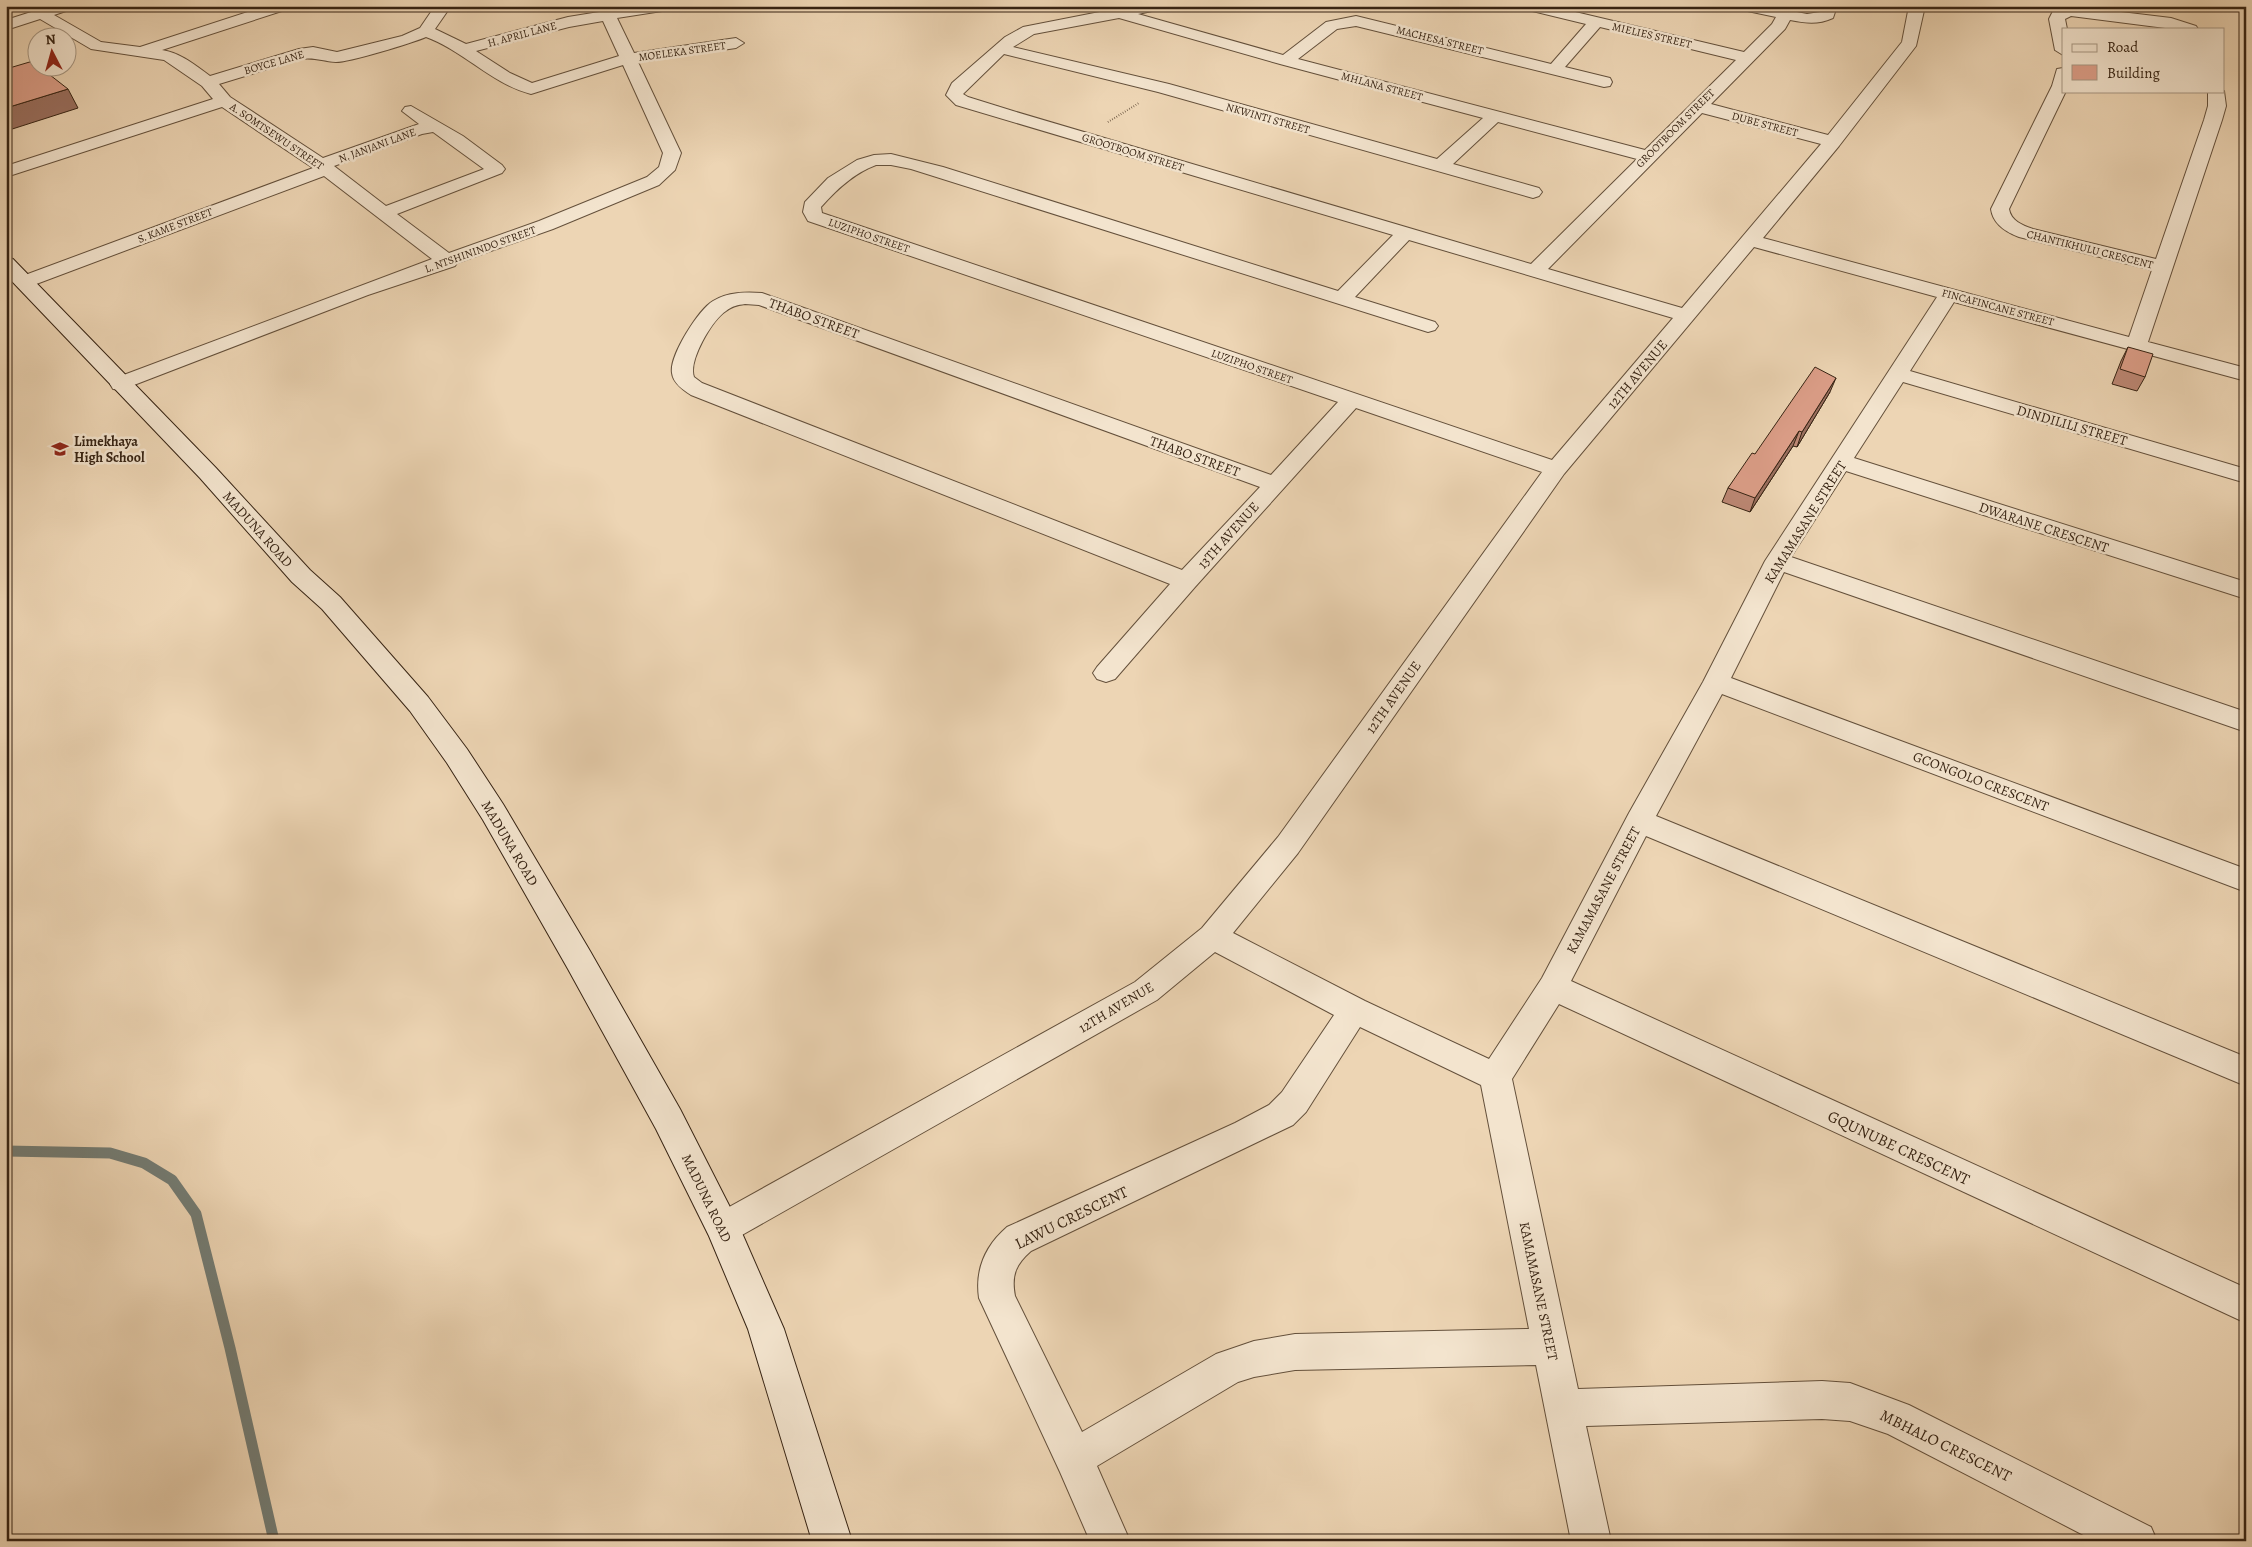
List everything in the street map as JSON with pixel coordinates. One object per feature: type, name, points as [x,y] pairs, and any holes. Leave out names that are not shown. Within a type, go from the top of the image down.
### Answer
[{"type":"street","points":[[6,25],[67,6]]},
{"type":"street","points":[[145,52],[194,32],[283,6]]},
{"type":"street","points":[[426,30],[443,6]]},
{"type":"street","name":"H. APRIL LANE","points":[[465,49],[606,11],[662,6]]},
{"type":"street","name":"GROOTBOOM STREET","points":[[1156,6],[1029,30],[1018,35],[954,91],[956,98],[1405,234],[1535,270],[1687,316]]},
{"type":"street","name":"MIELIES STREET","points":[[1529,6],[1746,57]]},
{"type":"street","points":[[1743,6],[1784,16],[1817,19],[1827,15],[1829,6]]},
{"type":"street","name":"12TH AVENUE","points":[[723,1228],[1146,992],[1213,937],[1288,845],[1556,469],[1833,142],[1910,43],[1917,6]]},
{"type":"street","points":[[2062,45],[2057,19],[2059,14],[2071,10],[2171,22],[2187,28]]},
{"type":"street","name":"L. NTSHININDO STREET","points":[[121,384],[353,294],[546,226],[653,181],[671,166],[672,153],[606,11]]},
{"type":"street","name":"MHLANA STREET","points":[[1117,13],[1286,61],[1647,156]]},
{"type":"street","name":"A. SOMTSEWU STREET","points":[[42,14],[80,38],[97,46],[168,56],[208,82],[224,101],[324,167],[448,262]]},
{"type":"street","name":"GROOTBOOM STREET","points":[[1535,270],[1696,106],[1779,26],[1784,16]]},
{"type":"street","name":"MACHESA STREET","points":[[1286,61],[1332,25],[1356,21],[1604,82]]},
{"type":"street","points":[[1555,69],[1596,22]]},
{"type":"street","name":"MOELEKA STREET","points":[[426,30],[465,49],[516,84],[531,89],[628,59],[736,43]]},
{"type":"street","name":"BOYCE LANE","points":[[208,82],[299,54],[313,52],[330,57],[344,56],[408,39],[426,30]]},
{"type":"street","name":"NKWINTI STREET","points":[[1002,49],[1163,88],[1532,192]]},
{"type":"street","name":"CHANTIKHULU CRESCENT","points":[[2062,77],[2060,86],[2000,209],[2000,216],[2013,228],[2163,267]]},
{"type":"street","name":"CHANTIKHULU CRESCENT","points":[[2136,346],[2213,120],[2217,106],[2216,92]]},
{"type":"street","points":[[6,172],[224,101]]},
{"type":"street","name":"DUBE STREET","points":[[1696,106],[1833,142]]},
{"type":"street","points":[[384,213],[493,172],[496,169],[457,140],[433,127],[411,111]]},
{"type":"street","points":[[1440,166],[1495,116]]},
{"type":"street","name":"N. JANJANI LANE","points":[[324,167],[419,129],[433,127]]},
{"type":"street","name":"LUZIPHO STREET","points":[[1428,326],[892,159],[883,158],[857,166],[812,206],[812,212],[815,217],[1556,469]]},
{"type":"street","name":"S. KAME STREET","points":[[24,282],[324,167]]},
{"type":"street","points":[[1342,299],[1405,234]]},
{"type":"street","name":"FINCAFINCANE STREET","points":[[1749,240],[2246,376]]},
{"type":"street","name":"MADUNA ROAD","points":[[6,263],[208,473],[301,576],[330,604],[419,704],[457,756],[493,812],[668,1119],[723,1228],[766,1329],[832,1541]]},
{"type":"street","name":"KAMAMASANE STREET","points":[[1591,1541],[1495,1077],[1553,987],[1640,821],[1716,682],[1777,561],[1949,294]]},
{"type":"street","name":"THABO STREET","points":[[1186,581],[698,390],[683,379],[680,369],[707,316],[717,305],[740,298],[762,299],[1274,484]]},
{"type":"street","name":"DINDILILI STREET","points":[[1898,374],[2246,476]]},
{"type":"street","name":"13TH AVENUE","points":[[1106,672],[1186,581],[1352,400]]},
{"type":"street","name":"DWARANE CRESCENT","points":[[1842,462],[2246,591]]},
{"type":"street","points":[[1777,561],[2246,722]]},
{"type":"street","name":"GCONGOLO CRESCENT","points":[[1716,682],[2246,881]]},
{"type":"street","points":[[1640,821],[2246,1072]]},
{"type":"street","points":[[1213,937],[1354,1010],[1495,1077]]},
{"type":"street","name":"GQUNUBE CRESCENT","points":[[1553,987],[2246,1306]]},
{"type":"street","name":"LAWU CRESCENT","points":[[1110,1541],[1074,1458],[997,1298],[994,1277],[996,1269],[1004,1252],[1019,1239],[1213,1149],[1281,1115],[1294,1102],[1354,1010]]},
{"type":"street","points":[[1074,1458],[1229,1368],[1254,1359],[1296,1352],[1551,1347]]},
{"type":"street","name":"MBHALO CRESCENT","points":[[1563,1408],[1822,1400],[1850,1402],[1896,1418],[2137,1541]]},
{"type":"path","points":[[1084,138],[1163,88]]},
{"type":"building","points":[[28,62],[28,78],[54,78],[68,89],[6,108],[6,69]]},
{"type":"building","points":[[2128,347],[2153,354],[2145,377],[2120,369]]},
{"type":"building","points":[[1815,367],[1836,378],[1802,432],[1799,431],[1755,498],[1728,488],[1752,453],[1755,454]]},
{"type":"waterway","points":[[6,1151],[110,1153],[144,1163],[172,1180],[196,1214],[230,1348],[274,1541]]},
{"type":"place","name":"Limekhaya High School","points":[[60,449]]}]
